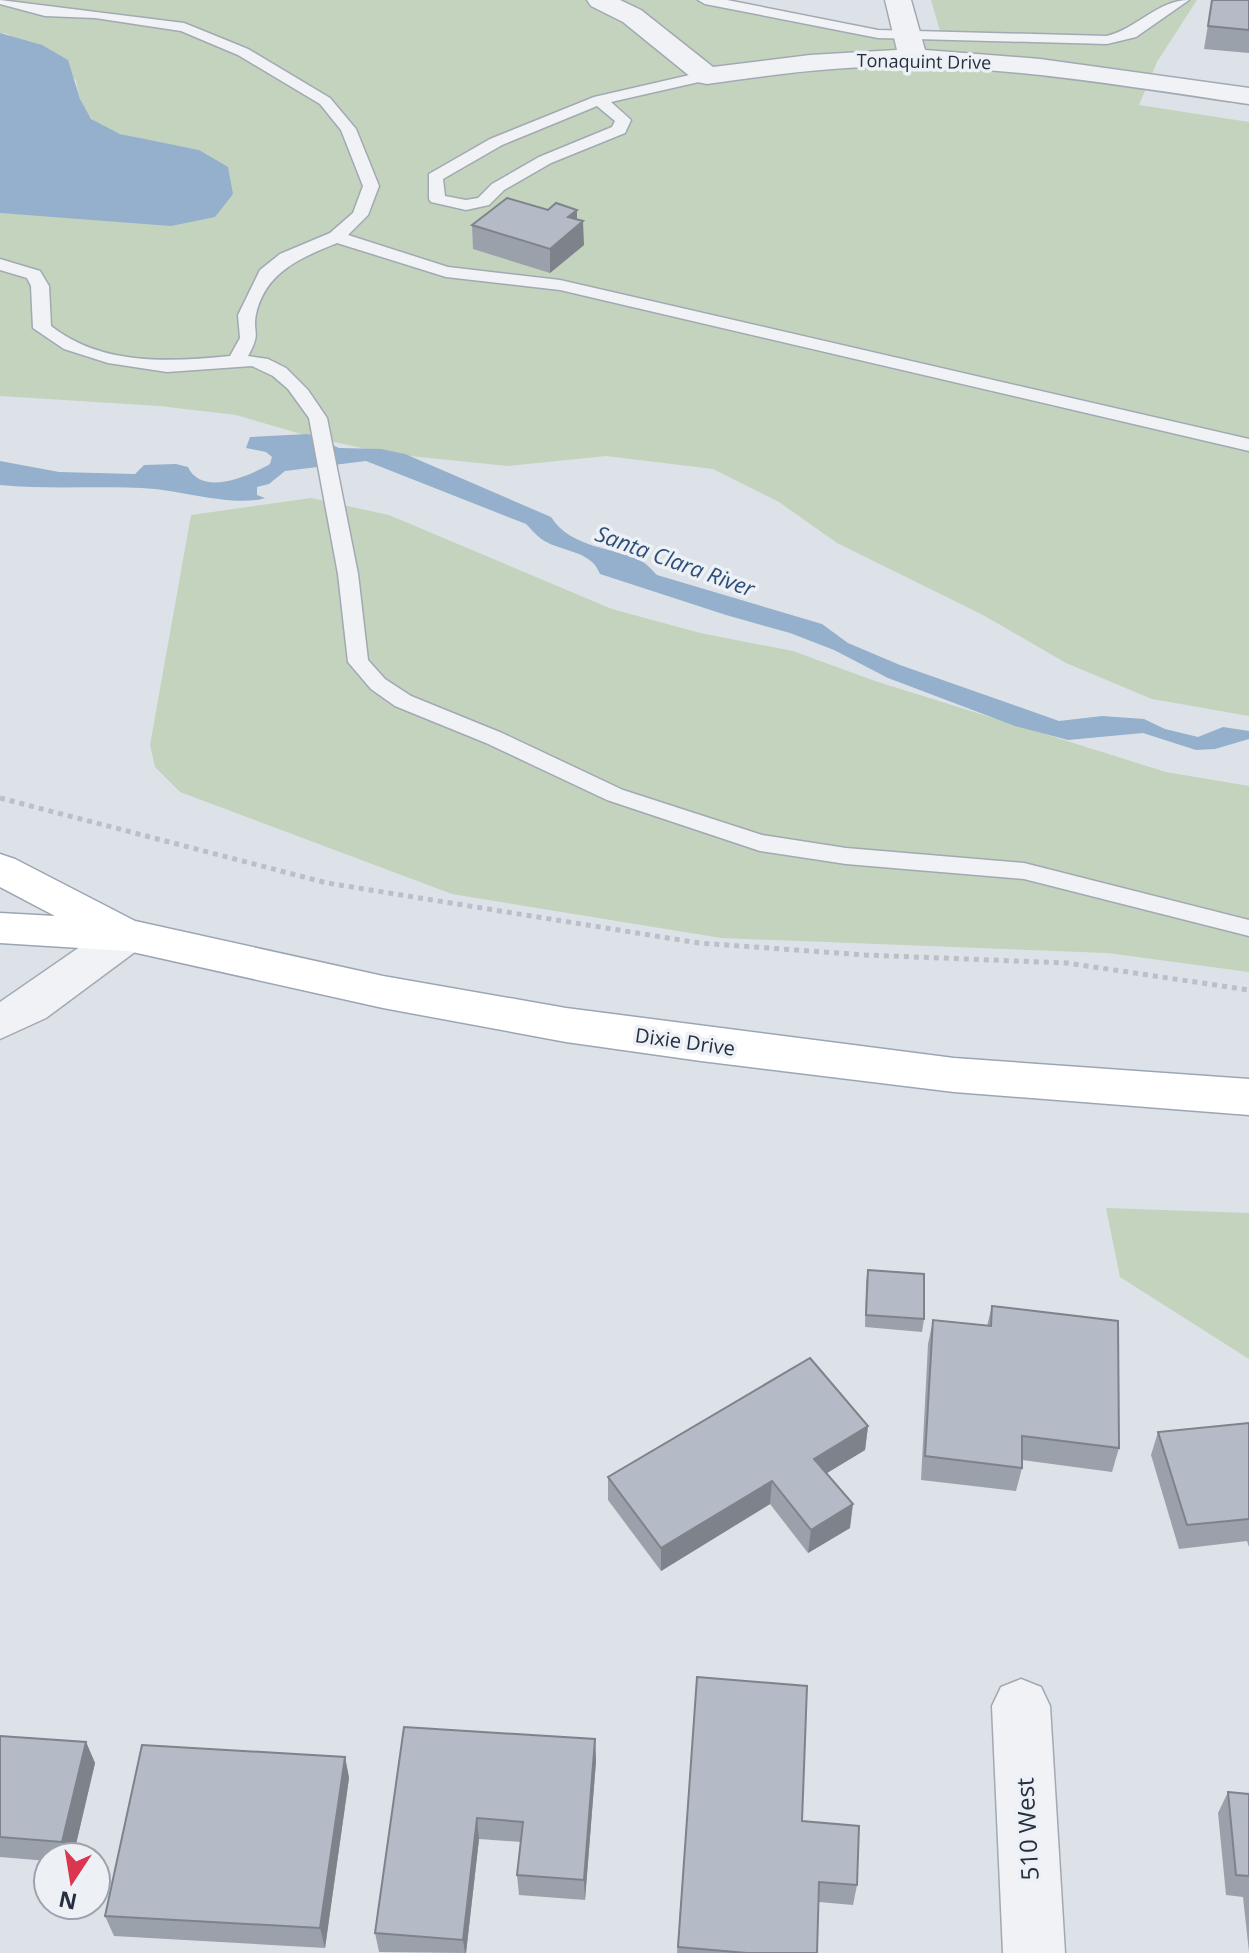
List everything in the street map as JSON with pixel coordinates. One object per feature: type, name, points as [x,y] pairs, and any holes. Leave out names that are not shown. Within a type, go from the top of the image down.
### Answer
[{"type":"main road","name":"Dixie Drive","points":[[0,869],[128,935]]},
{"type":"main road","name":"Dixie Drive","points":[[0,928],[128,935],[383,992],[641,1036],[954,1075],[1249,1097]]},
{"type":"street","points":[[600,0],[632,16],[707,76]]},
{"type":"street","points":[[898,0],[911,47]]},
{"type":"street","name":"Tonaquint Drive","points":[[707,76],[911,47],[1249,96]]},
{"type":"street","points":[[0,1022],[41,999],[128,935]]},
{"type":"street","name":"510 West","points":[[1021,1706],[1034,1953]]},
{"type":"lane","points":[[2,0],[45,12],[95,14],[184,27]]},
{"type":"lane","points":[[114,0],[243,52],[325,101],[348,129],[371,186],[360,215],[336,237],[286,258],[266,274],[247,315],[249,338],[236,361]]},
{"type":"lane","points":[[705,0],[878,34],[911,47],[1107,40],[1131,34],[1182,0]]},
{"type":"lane","name":"Tonaquint Drive","points":[[599,100],[623,120],[619,130],[545,160],[498,187],[483,202],[466,205],[437,199],[435,177],[496,142],[599,100],[707,76]]},
{"type":"lane","points":[[336,237],[446,272],[560,285],[1249,445]]},
{"type":"lane","points":[[0,264],[34,275],[40,286],[42,328],[68,346],[141,363],[179,368],[236,361],[262,363],[279,372],[306,397],[318,418],[341,536],[358,662],[378,684],[403,701],[494,738],[615,795],[760,843],[846,856],[1024,871],[1249,928]]},
{"type":"path","points":[[0,798],[136,836],[327,883],[699,943],[865,955],[1067,963],[1249,990]]},
{"type":"green space","points":[[0,0],[721,0],[879,31],[941,35],[931,0],[1197,0],[1157,62],[1139,105],[1249,122],[1249,716],[1152,699],[1066,663],[983,615],[837,543],[779,502],[713,469],[606,456],[508,466],[390,454],[311,437],[236,415],[159,406],[0,396],[0,213],[40,215],[199,150],[124,135],[98,124],[84,108],[76,80],[8,34],[0,33]]},
{"type":"green space","points":[[311,498],[389,515],[612,609],[700,633],[793,651],[875,681],[1166,772],[1249,786],[1249,972],[1107,953],[721,938],[452,894],[180,792],[155,767],[150,745],[191,515]]},
{"type":"green space","points":[[1106,1208],[1249,1213],[1249,1359],[1120,1277]]},
{"type":"water","points":[[0,33],[42,45],[68,60],[80,99],[91,119],[120,134],[199,150],[228,167],[233,194],[215,217],[171,226],[0,213]]},
{"type":"water","points":[[308,434],[339,448],[381,449],[405,454],[551,517],[570,535],[643,562],[657,575],[822,624],[848,643],[900,665],[1059,721],[1102,716],[1144,719],[1165,729],[1198,737],[1223,727],[1249,731],[1249,739],[1215,749],[1196,750],[1143,733],[1068,740],[1015,726],[888,678],[834,650],[790,633],[600,574],[596,566],[582,555],[547,543],[526,524],[366,461],[285,471],[269,484],[257,487],[257,495],[265,498],[240,501],[155,489],[0,485],[0,461],[59,472],[135,474],[144,465],[176,464],[188,467],[204,481],[226,481],[270,464],[272,457],[266,452],[246,448],[250,437]]},
{"type":"building","points":[[1212,0],[1249,0],[1249,30],[1208,26]]},
{"type":"building","points":[[507,198],[548,210],[556,203],[577,210],[568,217],[583,221],[550,249],[472,225]]},
{"type":"building","points":[[868,1270],[924,1274],[924,1319],[866,1315]]},
{"type":"building","points":[[992,1306],[1118,1321],[1119,1448],[1022,1436],[1022,1468],[925,1456],[933,1320],[991,1326]]},
{"type":"building","points":[[810,1358],[868,1426],[814,1459],[853,1504],[811,1530],[772,1481],[661,1548],[608,1477]]},
{"type":"building","points":[[1249,1423],[1249,1519],[1187,1525],[1158,1432]]},
{"type":"building","points":[[697,1677],[807,1686],[802,1821],[859,1826],[857,1885],[819,1882],[817,1953],[747,1953],[678,1947]]},
{"type":"building","points":[[404,1727],[595,1739],[584,1880],[517,1875],[523,1822],[477,1818],[463,1940],[375,1933]]},
{"type":"building","points":[[0,1736],[86,1742],[62,1841],[0,1837]]},
{"type":"building","points":[[142,1745],[345,1757],[320,1928],[112,1916],[112,1884]]},
{"type":"building","points":[[1228,1792],[1249,1794],[1249,1876],[1236,1875]]},
{"type":"water label","name":"Santa Clara River","points":[[675,561]]}]
